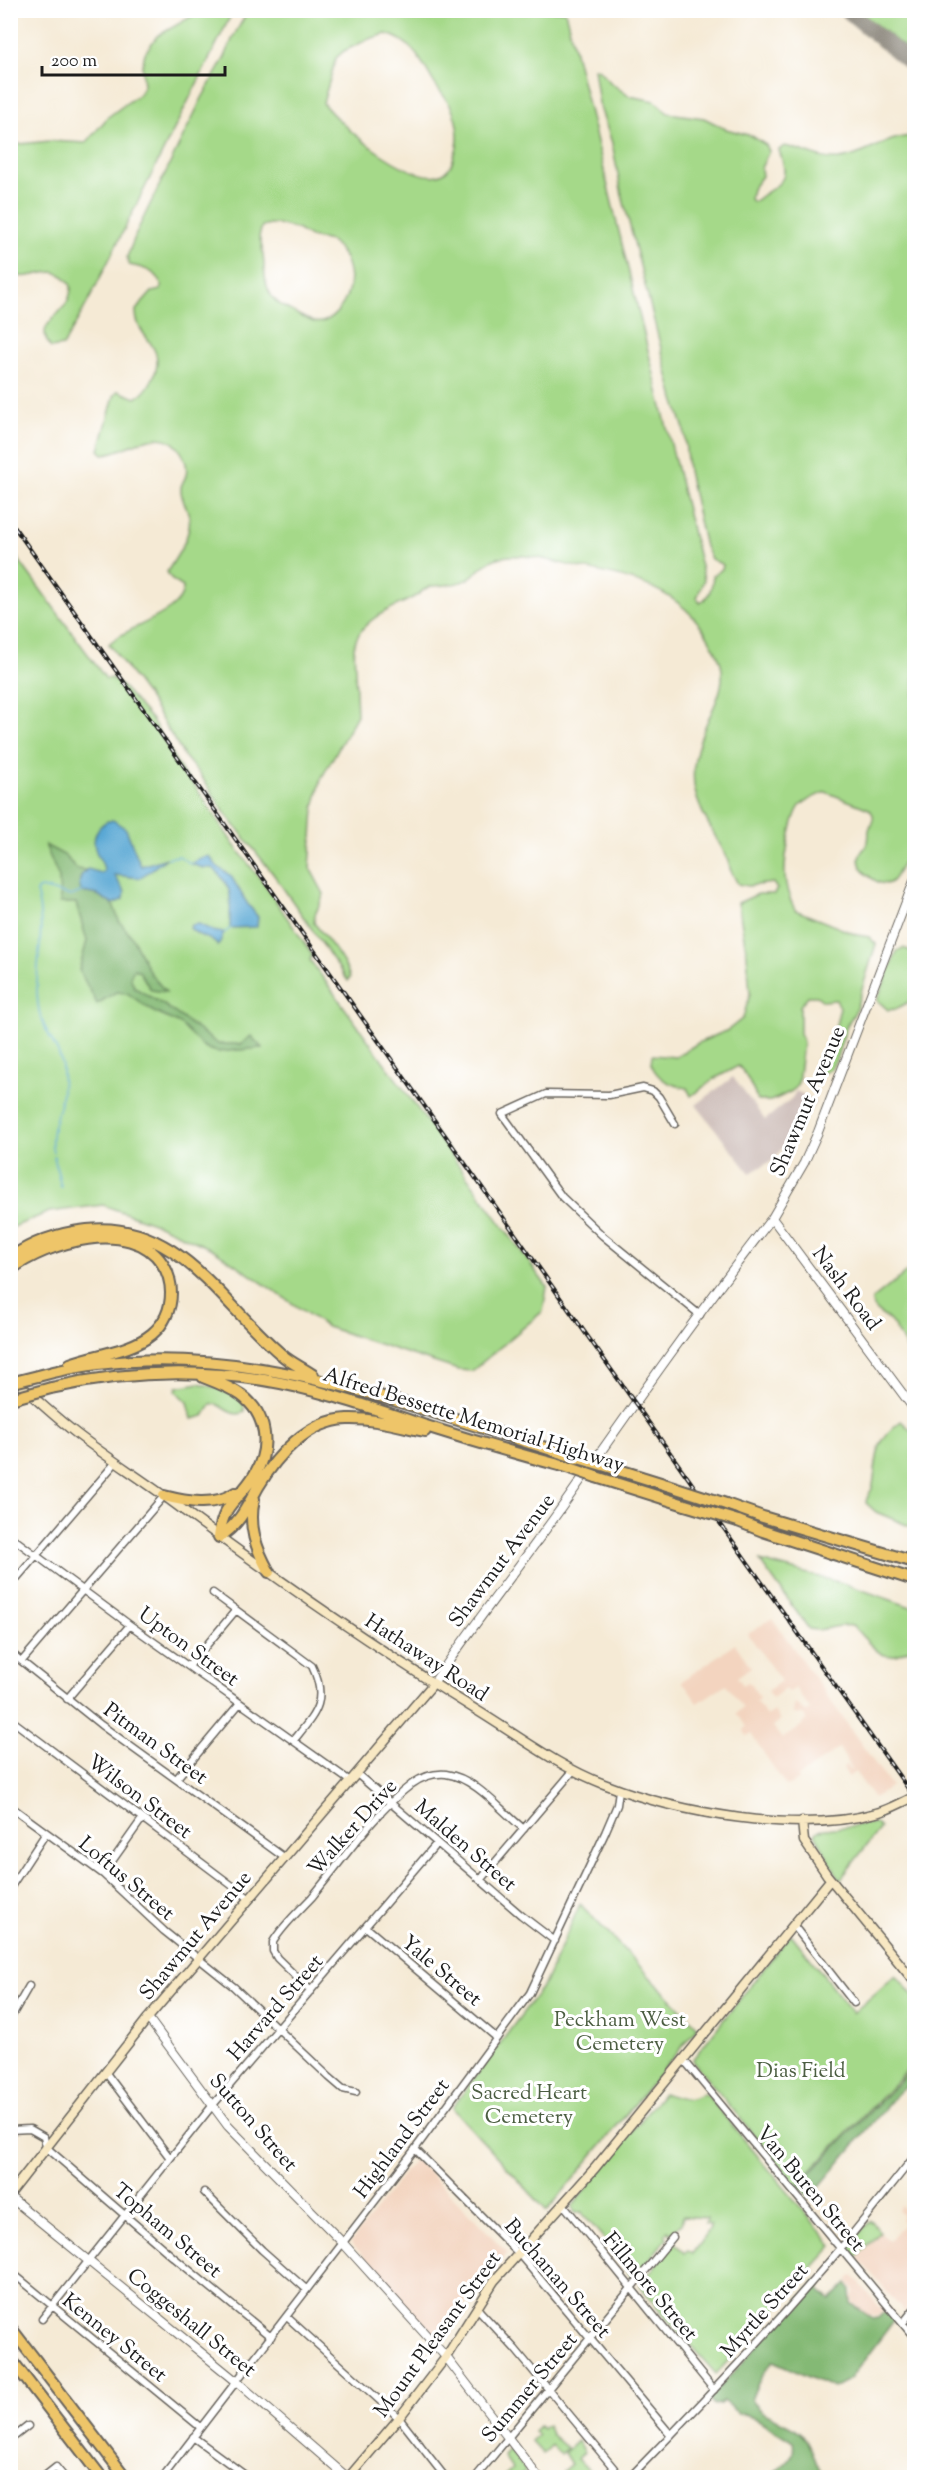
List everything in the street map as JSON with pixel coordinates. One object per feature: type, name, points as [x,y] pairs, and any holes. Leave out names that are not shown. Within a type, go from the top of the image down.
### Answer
[{"type":"highway","points":[[10,1258],[37,1243],[75,1231],[113,1229],[151,1238],[190,1263],[281,1355],[321,1380]]},
{"type":"highway","points":[[10,1270],[35,1254],[54,1246],[89,1238],[130,1241],[147,1248],[160,1260],[168,1275],[171,1290],[170,1304],[165,1319],[153,1333],[130,1346],[86,1358],[42,1375]]},
{"type":"highway","name":"Alfred Bessette Memorial Highway","points":[[10,1383],[42,1375],[117,1363],[194,1361],[252,1366],[321,1380],[915,1562]]},
{"type":"highway","points":[[194,1374],[241,1395],[252,1405],[262,1422],[265,1436],[262,1460],[254,1475],[224,1513],[219,1537]]},
{"type":"highway","name":"Alfred Bessette Memorial Highway","points":[[10,1399],[51,1388],[110,1377],[194,1374],[252,1378],[315,1391],[475,1442],[570,1468],[915,1580]]},
{"type":"highway","points":[[219,1537],[237,1523],[259,1485],[280,1456],[292,1444],[319,1426],[338,1420],[375,1422],[475,1442]]},
{"type":"highway","points":[[259,1485],[253,1502],[253,1531],[258,1551],[269,1572]]},
{"type":"highway","points":[[164,1496],[189,1502],[208,1501],[230,1496],[243,1488]]},
{"type":"highway","points":[[10,2327],[126,2478]]},
{"type":"highway","points":[[10,2358],[102,2478]]},
{"type":"main road","name":"Hathaway Road","points":[[10,1376],[65,1424],[219,1537],[433,1684],[573,1771],[619,1790],[667,1804],[769,1820],[852,1818],[885,1810],[915,1797]]},
{"type":"main road","name":"Shawmut Avenue","points":[[10,2195],[148,2018],[433,1684]]},
{"type":"main road","points":[[802,1821],[804,1841],[830,1880],[915,1981]]},
{"type":"main road","name":"Mount Pleasant Street","points":[[348,2478],[399,2418],[446,2357],[494,2281],[563,2204],[830,1880]]},
{"type":"street","name":"Shawmut Avenue","points":[[433,1684],[772,1218],[804,1163],[818,1132],[915,881]]},
{"type":"street","points":[[675,1124],[659,1096],[643,1088],[609,1095],[546,1094],[502,1114],[562,1197],[603,1236],[700,1315]]},
{"type":"street","name":"Nash Road","points":[[772,1218],[915,1409]]},
{"type":"street","points":[[10,1586],[116,1462]]},
{"type":"street","points":[[22,1661],[164,1496]]},
{"type":"street","name":"Upton Street","points":[[10,1536],[240,1703],[354,1777]]},
{"type":"street","points":[[213,1593],[314,1669],[320,1697],[318,1708],[294,1740]]},
{"type":"street","points":[[190,1665],[236,1610]]},
{"type":"street","points":[[67,1699],[130,1625]]},
{"type":"street","name":"Pitman Street","points":[[10,1652],[67,1699],[285,1858]]},
{"type":"street","points":[[177,1778],[240,1703]]},
{"type":"street","name":"Wilson Street","points":[[10,1719],[250,1899]]},
{"type":"street","points":[[481,1879],[573,1771]]},
{"type":"street","name":"Walker Drive","points":[[311,1991],[277,1958],[273,1951],[273,1942],[391,1803],[422,1778],[447,1774],[470,1784],[524,1829]]},
{"type":"street","name":"Malden Street","points":[[354,1777],[391,1803],[555,1941]]},
{"type":"street","name":"Highland Street","points":[[162,2478],[415,2149],[530,1993],[605,1833],[619,1790]]},
{"type":"street","name":"Loftus Street","points":[[10,1806],[103,1874],[164,1931],[234,1987],[277,2030],[343,2089],[356,2092]]},
{"type":"street","points":[[103,1874],[142,1819]]},
{"type":"street","points":[[10,1888],[46,1833]]},
{"type":"street","name":"Harvard Street","points":[[42,2319],[212,2106],[437,1843]]},
{"type":"street","points":[[794,1926],[854,2003]]},
{"type":"street","name":"Yale Street","points":[[366,1927],[497,2038]]},
{"type":"street","points":[[10,2019],[30,1986]]},
{"type":"street","name":"Sutton Street","points":[[148,2018],[228,2126],[342,2242],[446,2357],[539,2478]]},
{"type":"street","name":"Van Buren Street","points":[[683,2059],[915,2337]]},
{"type":"street","points":[[106,2073],[170,2158]]},
{"type":"street","name":"Topham Street","points":[[10,2130],[32,2130],[44,2137],[46,2147],[124,2216],[271,2337]]},
{"type":"street","name":"Buchanan Street","points":[[415,2149],[519,2254],[671,2435]]},
{"type":"street","name":"Myrtle Street","points":[[629,2478],[714,2390],[840,2249],[915,2157]]},
{"type":"street","points":[[204,2192],[262,2250],[306,2289]]},
{"type":"street","name":"Coggeshall Street","points":[[10,2195],[236,2381],[348,2478]]},
{"type":"street","name":"Fillmore Street","points":[[563,2204],[714,2390]]},
{"type":"street","name":"Summer Street","points":[[475,2478],[673,2237]]},
{"type":"street","name":"Kenney Street","points":[[10,2271],[200,2427]]},
{"type":"street","points":[[477,2308],[515,2349],[622,2478]]},
{"type":"street","points":[[903,2323],[915,2309]]},
{"type":"street","points":[[286,2317],[399,2418],[446,2478]]},
{"type":"street","points":[[10,2440],[28,2426]]},
{"type":"street","points":[[193,2437],[249,2478]]},
{"type":"street","points":[[42,2478],[56,2467],[65,2478]]},
{"type":"shaded area","points":[[733,1077],[765,1120],[792,1098],[796,1091],[816,1101],[809,1112],[805,1110],[775,1159],[750,1173],[696,1105]]},
{"type":"shaded area","points":[[772,1618],[891,1786],[874,1798],[855,1772],[848,1777],[843,1767],[847,1765],[849,1769],[852,1769],[839,1748],[798,1777],[799,1780],[786,1786],[751,1734],[747,1736],[743,1730],[746,1727],[736,1713],[743,1708],[726,1684],[698,1703],[682,1681],[735,1644],[751,1667],[737,1677],[743,1685],[749,1682],[760,1698],[756,1701],[766,1716],[774,1711],[780,1721],[773,1726],[782,1739],[801,1726],[807,1720],[803,1715],[793,1714],[794,1703],[806,1712],[810,1709],[795,1688],[788,1692],[785,1689],[772,1698],[767,1691],[781,1681],[748,1634]]},
{"type":"shaded area","points":[[415,2158],[508,2253],[481,2278],[440,2343],[351,2242]]},
{"type":"shaded area","points":[[901,2206],[914,2221],[914,2299],[904,2312],[858,2258],[880,2233],[890,2241],[905,2223],[898,2210]]},
{"type":"shaded area","points":[[853,2275],[883,2311],[877,2316],[868,2315],[854,2303],[852,2299],[854,2291],[848,2281]]},
{"type":"green space","points":[[201,11],[233,11],[89,300],[63,346],[51,348],[45,332],[50,321],[65,306],[71,286],[65,277],[58,273],[19,276],[11,273],[11,145],[50,141],[86,143],[108,117],[139,94],[144,86],[142,65],[145,53],[157,36]]},
{"type":"green space","points":[[248,11],[565,11],[704,579],[697,598],[700,603],[710,591],[713,576],[722,569],[723,565],[711,559],[705,547],[688,471],[684,429],[674,399],[622,195],[612,143],[599,104],[594,68],[629,96],[655,101],[668,113],[704,118],[726,129],[752,136],[766,145],[769,151],[761,168],[762,176],[752,189],[750,199],[753,202],[778,185],[784,176],[779,150],[784,146],[825,158],[839,159],[859,154],[894,139],[914,136],[914,843],[894,879],[889,883],[881,883],[861,868],[859,861],[868,842],[873,819],[873,814],[869,809],[826,792],[806,801],[798,810],[789,838],[785,867],[789,897],[795,910],[857,935],[869,937],[876,944],[855,1012],[847,1025],[836,1060],[831,1069],[818,1075],[815,1072],[815,1062],[832,1043],[840,1007],[836,1000],[823,1001],[817,996],[808,996],[800,1006],[800,1033],[803,1042],[798,1083],[792,1091],[770,1101],[758,1101],[747,1077],[738,1066],[691,1096],[687,1088],[661,1078],[651,1064],[652,1055],[676,1057],[698,1043],[728,1030],[743,1018],[750,994],[747,955],[738,903],[758,894],[774,894],[777,889],[773,883],[748,886],[738,884],[696,796],[694,764],[698,745],[720,690],[722,670],[715,649],[696,620],[669,597],[654,588],[620,577],[542,559],[523,556],[502,557],[486,564],[464,581],[427,588],[378,616],[362,629],[354,647],[357,715],[321,779],[314,808],[310,868],[324,894],[314,923],[344,964],[350,978],[348,981],[274,875],[184,756],[148,697],[109,644],[117,637],[175,605],[181,596],[183,587],[172,580],[167,572],[179,553],[189,524],[188,513],[181,494],[181,486],[187,470],[179,448],[170,441],[157,438],[141,441],[111,453],[103,454],[99,450],[114,396],[118,391],[136,398],[139,396],[149,385],[156,368],[157,358],[140,328],[136,310],[152,292],[161,290],[161,284],[156,275],[151,272],[129,265],[127,257],[138,229]],"holes":[[[386,34],[409,46],[449,103],[453,113],[458,132],[456,150],[449,168],[436,175],[420,174],[382,155],[345,126],[323,103],[336,58],[344,51]],[[270,224],[297,229],[310,237],[331,241],[344,257],[348,266],[348,293],[338,311],[330,318],[314,322],[282,306],[269,292],[259,237],[262,226]]]},
{"type":"green space","points":[[859,11],[914,11],[914,55]]},
{"type":"green space","points":[[10,548],[106,679],[112,678],[122,686],[152,720],[183,773],[195,786],[312,954],[310,960],[547,1287],[543,1311],[472,1371],[458,1370],[327,1327],[214,1250],[159,1225],[103,1205],[49,1212],[11,1228]]},
{"type":"green space","points":[[45,845],[64,855],[77,869],[85,870],[81,876],[87,892],[98,895],[113,904],[119,921],[132,937],[150,973],[166,992],[151,990],[139,971],[134,969],[130,977],[135,988],[164,1005],[218,1044],[241,1044],[251,1036],[262,1048],[218,1052],[210,1050],[201,1045],[180,1024],[154,1012],[127,993],[116,992],[97,1004],[79,970],[87,941],[76,903],[60,903],[59,878]]},
{"type":"green space","points":[[903,948],[914,952],[914,999],[896,1009],[888,1010],[877,1000],[897,951]]},
{"type":"green space","points":[[908,1271],[914,1279],[914,1357],[893,1325],[875,1310],[872,1304],[872,1300]]},
{"type":"green space","points":[[199,1383],[231,1392],[244,1404],[244,1412],[233,1413],[216,1404],[211,1405],[204,1416],[192,1419],[188,1402],[176,1391],[177,1387]]},
{"type":"green space","points":[[901,1421],[914,1433],[914,1528],[876,1512],[866,1503],[872,1487],[879,1449],[886,1435]]},
{"type":"green space","points":[[760,1561],[845,1584],[914,1608],[914,1647],[891,1656],[875,1649],[852,1626],[809,1629]]},
{"type":"green space","points":[[875,1823],[880,1828],[840,1880],[815,1834],[818,1830]]},
{"type":"green space","points":[[580,1904],[698,2027],[547,2211],[452,2108],[545,1983]]},
{"type":"green space","name":"Dias Field","points":[[791,1934],[853,2013],[896,1975],[914,1997],[914,2063],[796,2186],[692,2060]]},
{"type":"green space","points":[[914,2066],[914,2079],[896,2095],[810,2198],[798,2186]]},
{"type":"green space","points":[[663,2093],[683,2099],[706,2094],[833,2246],[716,2374],[658,2309],[640,2285],[675,2243],[684,2253],[688,2250],[693,2253],[710,2229],[710,2225],[705,2224],[706,2218],[683,2216],[681,2224],[671,2234],[668,2230],[665,2234],[667,2238],[633,2279],[613,2253],[612,2248],[582,2213],[575,2213],[572,2206]]},
{"type":"green space","points":[[871,2221],[880,2232],[857,2257],[849,2248],[858,2233]]},
{"type":"green space","points":[[817,2280],[822,2284],[819,2290],[830,2300],[847,2283],[851,2303],[873,2319],[878,2318],[887,2309],[895,2319],[850,2379],[833,2388],[773,2361],[760,2379],[751,2400],[763,2411],[792,2427],[805,2438],[824,2477],[767,2477],[790,2459],[794,2448],[793,2442],[757,2419],[738,2413],[723,2401],[713,2405],[709,2399]]},
{"type":"green space","points":[[547,2425],[551,2434],[567,2448],[560,2454],[552,2445],[543,2454],[531,2441],[538,2435],[534,2431],[539,2426],[542,2429]]},
{"type":"green space","points":[[577,2441],[584,2452],[578,2459],[595,2477],[569,2477],[563,2471],[571,2464],[564,2453]]},
{"type":"green space","points":[[509,2449],[526,2471],[518,2477],[503,2477],[512,2469],[504,2457]]},
{"type":"water","points":[[113,820],[126,829],[141,866],[167,858],[140,878],[114,875],[125,892],[124,899],[113,904],[98,895],[82,892],[80,882],[81,876],[88,869],[101,873],[104,871],[95,848],[95,837],[103,824]]},
{"type":"water","points":[[209,856],[217,866],[231,876],[258,917],[257,927],[230,928],[230,895],[226,883],[213,868],[191,864]]},
{"type":"water","points":[[199,924],[213,931],[224,933],[218,946],[190,928],[191,925]]},
{"type":"waterway","points":[[168,858],[179,856],[191,864]]},
{"type":"waterway","points":[[53,1152],[52,1135],[61,1098],[62,1070],[59,1056],[42,1022],[37,999],[41,923],[36,892],[42,888],[71,896],[83,891]]},
{"type":"waterway","points":[[224,933],[231,928]]},
{"type":"waterway","points":[[54,1156],[61,1187]]},
{"type":"taxiway","points":[[847,10],[914,66]]},
{"type":"railway","points":[[10,521],[914,1797]]},
{"type":"park label","name":"Peckham West Cemetery","points":[[620,2031]]},
{"type":"park label","name":"Sacred Heart Cemetery","points":[[529,2104]]}]
